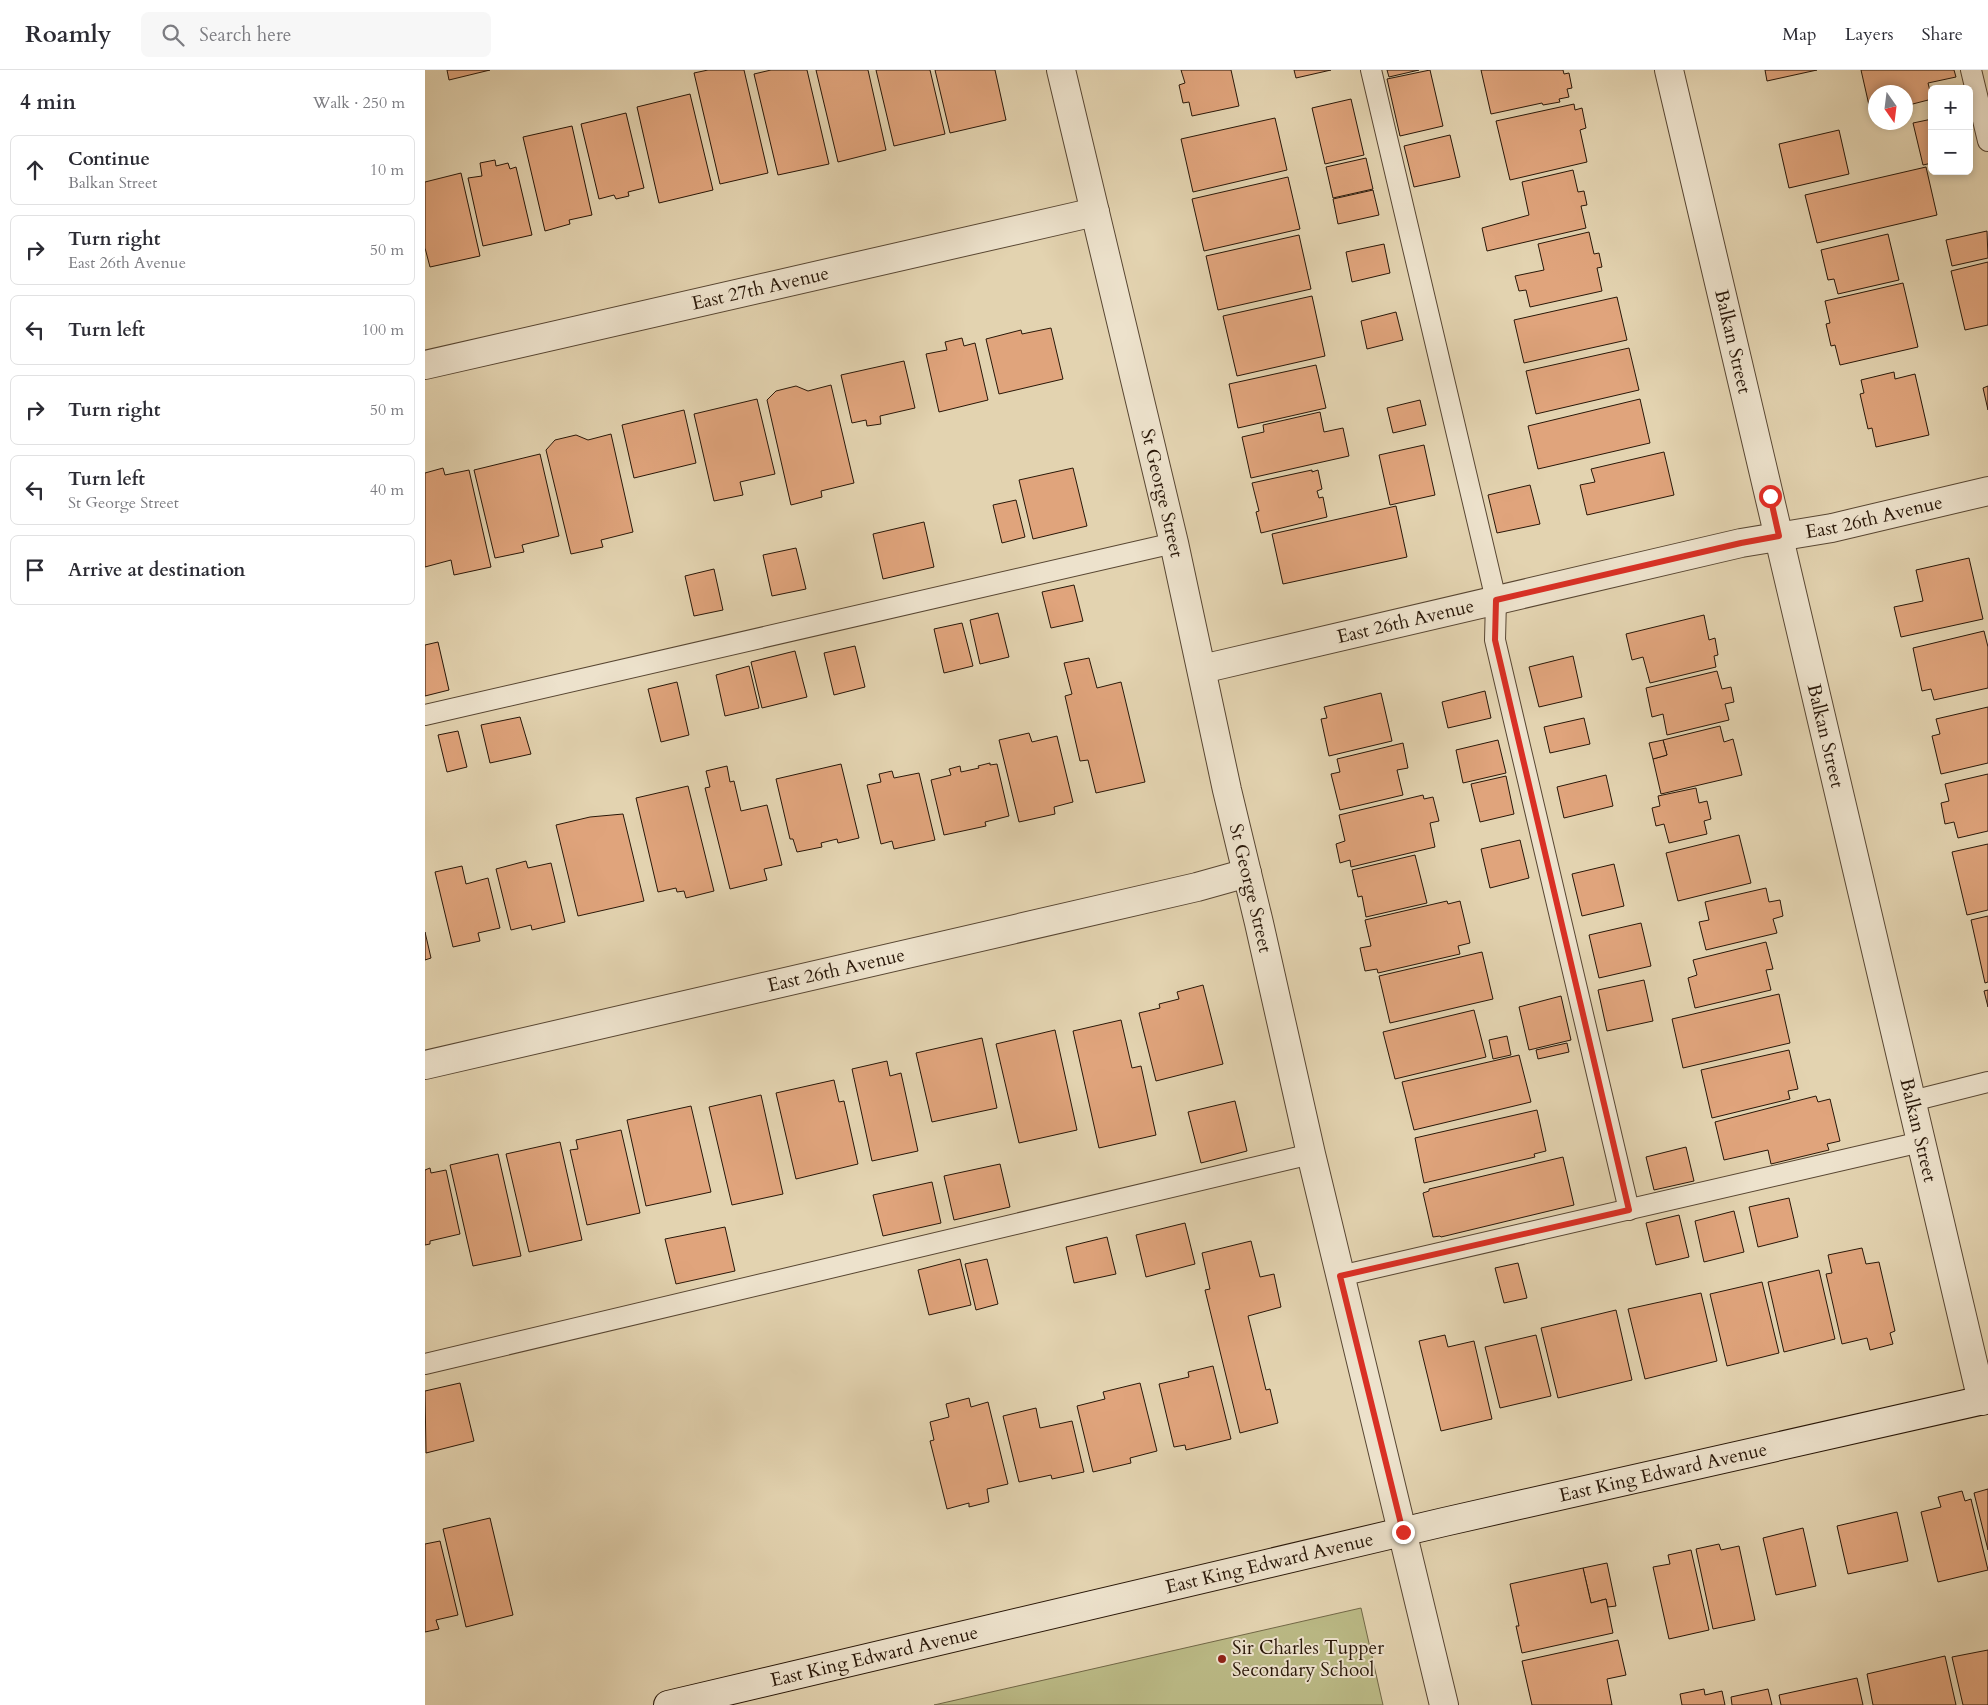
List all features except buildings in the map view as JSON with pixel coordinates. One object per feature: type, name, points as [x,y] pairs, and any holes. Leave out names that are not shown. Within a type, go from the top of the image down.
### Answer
[{"type":"street","name":"St George Street","points":[[1061,70],[1173,543],[1227,790],[1311,1154],[1444,1705]]},
{"type":"street","name":"Balkan Street","points":[[1669,70],[1911,1101],[1985,1400]]},
{"type":"street","name":"East 27th Avenue","points":[[425,365],[1095,212]]},
{"type":"street","name":"East 26th Avenue","points":[[1202,669],[1741,543],[1832,528],[1988,491]]},
{"type":"street","name":"East 26th Avenue","points":[[425,1065],[1247,874]]},
{"type":"street","name":"East King Edward Avenue","points":[[668,1705],[1403,1532],[1985,1400]]},
{"type":"lane","points":[[1371,70],[1496,600],[1495,640],[1629,1210]]},
{"type":"lane","points":[[1971,70],[1988,141]]},
{"type":"lane","points":[[425,715],[1173,543]]},
{"type":"lane","points":[[1911,1101],[1988,1082]]},
{"type":"lane","points":[[1340,1276],[1921,1142]]},
{"type":"lane","points":[[425,1364],[1311,1154]]},
{"type":"shaded area","name":"Sir Charles Tupper Secondary School","points":[[1361,1608],[1383,1705],[934,1705]]},
{"type":"place","name":"Sir Charles Tupper Secondary School","points":[[1222,1659]]},
{"type":"route","points":[[1403,1532],[1340,1276],[1629,1210],[1495,640],[1496,600],[1741,543],[1779,536],[1770,496]]}]
